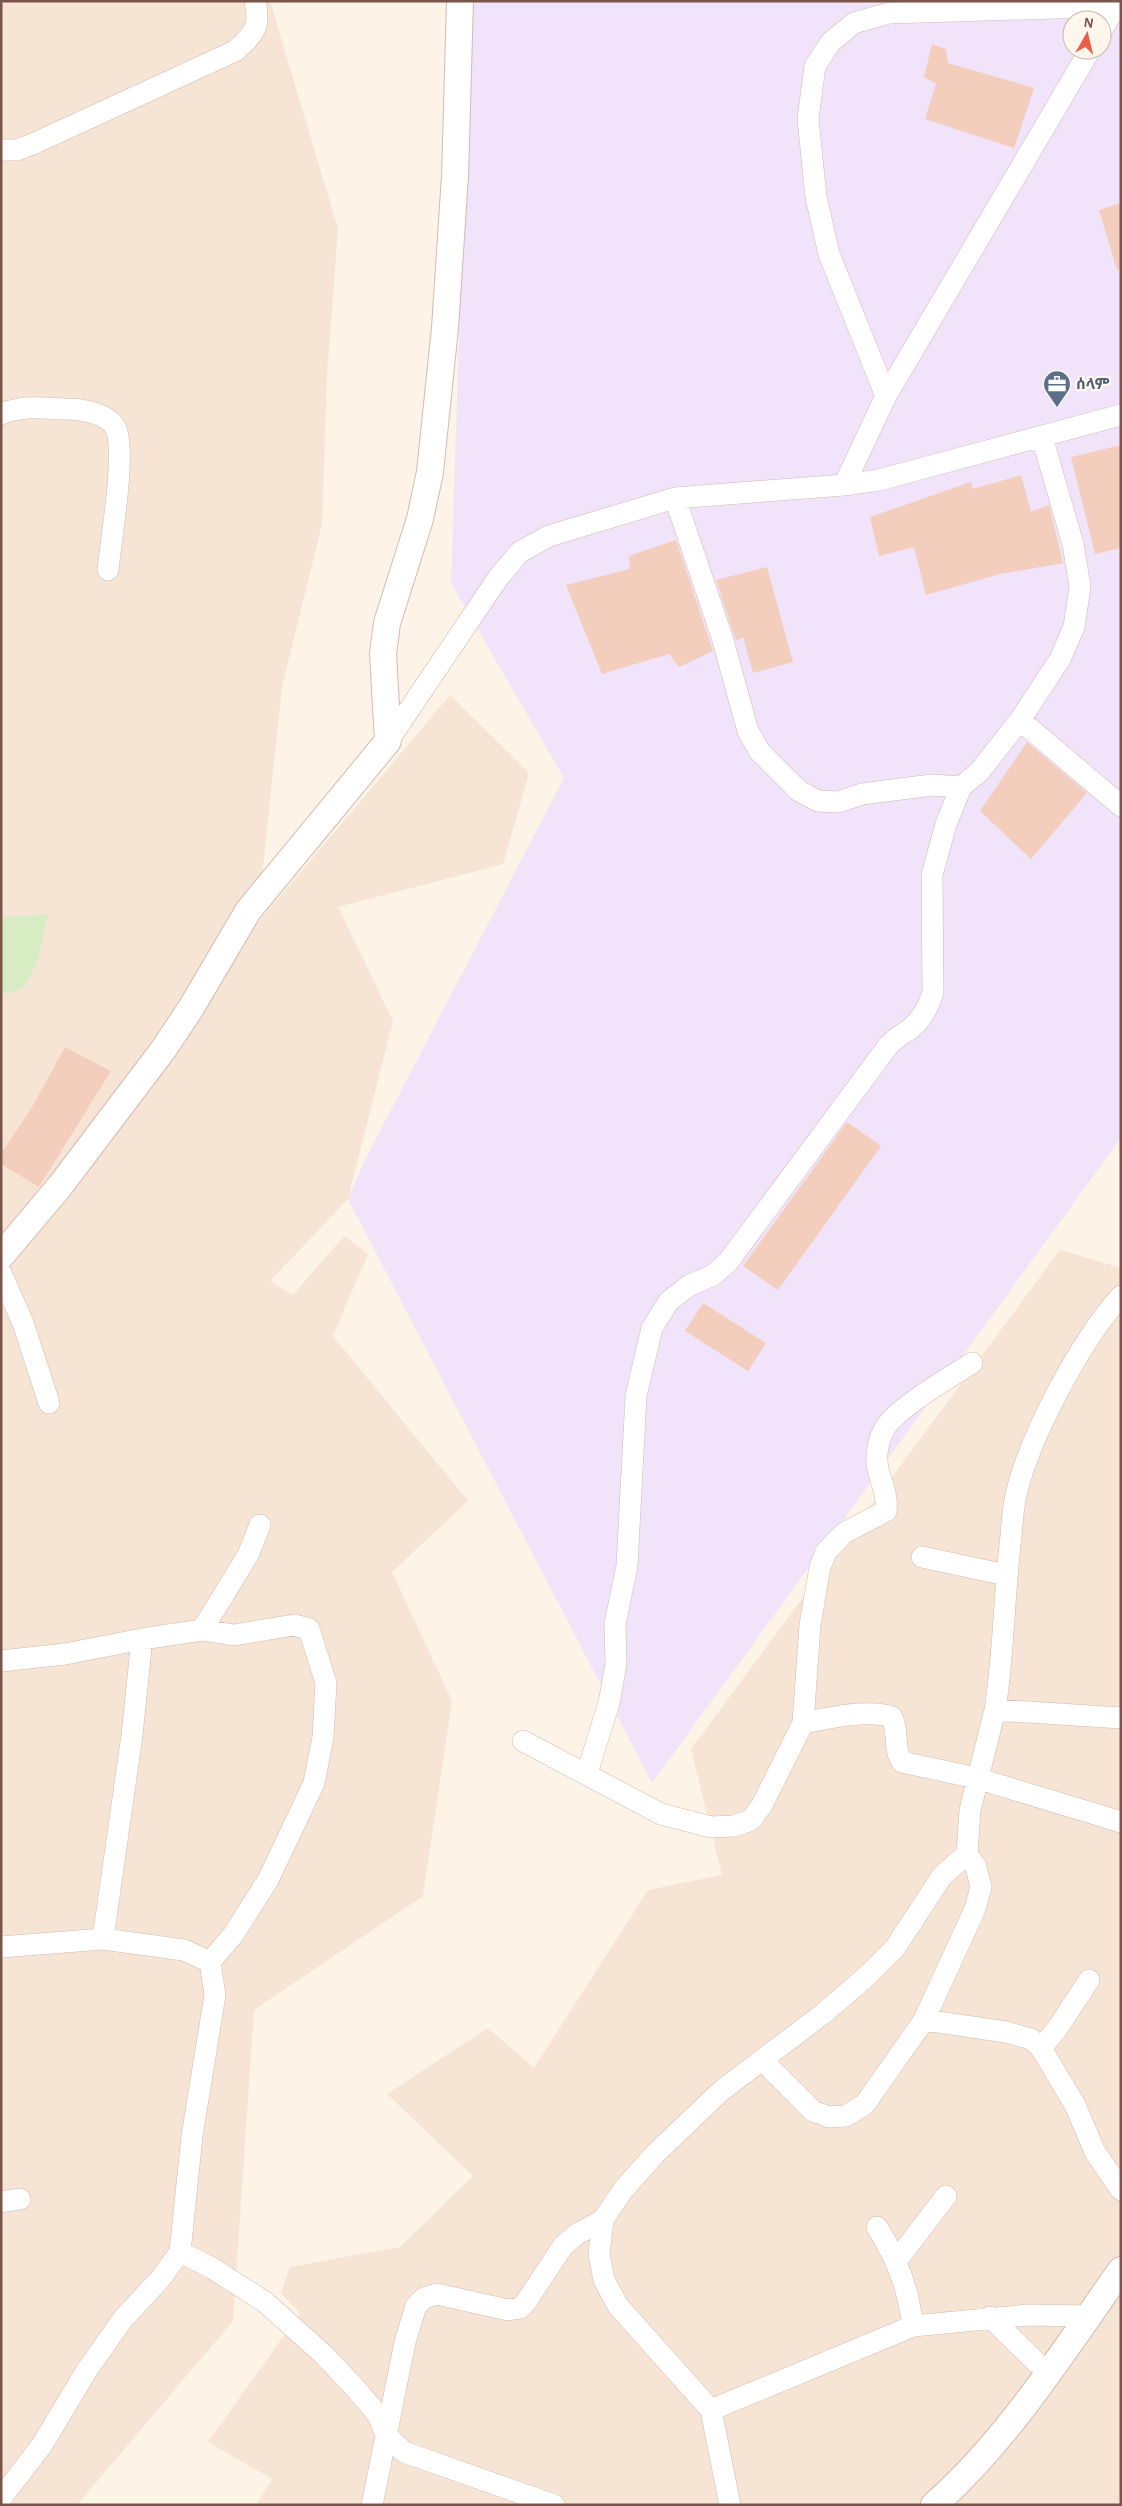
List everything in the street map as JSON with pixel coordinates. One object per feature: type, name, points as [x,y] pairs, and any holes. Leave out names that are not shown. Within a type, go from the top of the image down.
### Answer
[{"type":"street","points":[[1,150],[18,150],[235,51],[254,34],[258,16],[255,1]]},
{"type":"street","points":[[388,741],[383,654],[387,623],[420,519],[430,472],[444,338],[456,176],[460,1]]},
{"type":"street","points":[[886,396],[829,254],[816,197],[808,119],[815,66],[831,42],[854,23],[889,13],[1118,6]]},
{"type":"street","points":[[844,485],[886,396],[1084,60]]},
{"type":"street","points":[[1,414],[18,408],[72,409],[105,417],[116,428],[120,452],[108,570]]},
{"type":"street","points":[[1,1256],[49,1200],[163,1050],[191,1008],[248,911],[388,741],[498,578],[520,552],[549,536],[675,498],[844,485],[879,480],[1121,414]]},
{"type":"street","points":[[587,1773],[609,1703],[616,1664],[615,1624],[627,1566],[636,1396],[652,1328],[669,1301],[690,1286],[713,1275],[728,1262],[888,1046],[896,1036],[910,1029],[926,1011],[933,993],[932,875],[946,824],[961,787],[979,772],[1020,720],[1060,659],[1074,628],[1080,587],[1073,544],[1042,437]]},
{"type":"street","points":[[675,498],[722,637],[748,731],[760,752],[799,791],[818,801],[838,802],[862,794],[932,785],[961,787]]},
{"type":"street","points":[[1020,720],[1121,806]]},
{"type":"street","points":[[1,1272],[23,1323],[49,1403]]},
{"type":"street","points":[[762,2060],[813,2111],[830,2117],[846,2116],[865,2104],[924,2020],[975,1909],[981,1888],[976,1866],[967,1854],[970,1810],[976,1778],[995,1710],[1000,1677],[1006,1575],[1015,1496],[1026,1458],[1060,1389],[1104,1315],[1121,1296]]},
{"type":"street","points":[[523,1741],[587,1773],[661,1814],[710,1827],[734,1826],[751,1820],[762,1805],[803,1724],[810,1625],[820,1567],[826,1552],[844,1533],[886,1511],[886,1491],[877,1468],[880,1437],[887,1424],[918,1399],[972,1364]]},
{"type":"street","points":[[202,1630],[248,1555],[260,1525]]},
{"type":"street","points":[[922,1556],[1006,1575]]},
{"type":"street","points":[[1,1661],[65,1654],[202,1630],[234,1635],[294,1625],[309,1629],[326,1683],[323,1737],[314,1783],[268,1880],[234,1935],[210,1962]]},
{"type":"street","points":[[103,1939],[132,1735],[142,1639]]},
{"type":"street","points":[[995,1710],[1121,1718]]},
{"type":"street","points":[[803,1724],[832,1718],[883,1714],[892,1717],[896,1725],[898,1756],[902,1762],[976,1778],[1121,1822]]},
{"type":"street","points":[[730,2505],[711,2410],[618,2306],[604,2280],[599,2254],[603,2220],[623,2190],[655,2154],[721,2091],[824,2012],[888,1955],[942,1876],[967,1854]]},
{"type":"street","points":[[1,1947],[103,1939],[184,1950],[210,1962],[214,1976],[215,1995],[192,2136],[180,2252],[160,2279],[123,2319],[86,2370],[42,2446],[1,2498]]},
{"type":"street","points":[[1042,2048],[1057,2029],[1089,1980]]},
{"type":"street","points":[[924,2020],[1006,2032],[1031,2039],[1042,2048],[1075,2105],[1095,2152],[1121,2190]]},
{"type":"street","points":[[897,2260],[946,2196]]},
{"type":"street","points":[[372,2505],[405,2342],[416,2306],[424,2298],[437,2294],[508,2310],[520,2308],[526,2302],[563,2246],[577,2234],[603,2220]]},
{"type":"street","points":[[878,2226],[897,2260],[908,2294],[912,2326]]},
{"type":"street","points":[[180,2252],[238,2285],[275,2312],[324,2355],[378,2416],[386,2435],[404,2452],[554,2505]]},
{"type":"street","points":[[934,2505],[983,2454],[1044,2380],[1121,2270]]},
{"type":"street","points":[[711,2410],[912,2326],[990,2317],[1089,2316]]},
{"type":"street","points":[[990,2317],[1036,2362]]},
{"type":"shaded area","points":[[1,1],[270,1],[338,229],[327,376],[322,524],[282,687],[257,924],[450,695],[529,773],[503,864],[338,907],[393,1021],[348,1199],[270,1281],[293,1295],[344,1236],[368,1254],[333,1336],[468,1501],[392,1572],[452,1701],[423,1896],[254,2010],[233,2321],[77,2505],[1,2505]]},
{"type":"shaded area","points":[[470,1],[1121,1],[1121,1138],[652,1783],[348,1199],[366,1158],[564,778],[451,583]]},
{"type":"shaded area","points":[[1060,1250],[1121,1268],[1121,2505],[256,2505],[272,2479],[208,2442],[300,2313],[281,2293],[290,2267],[400,2247],[473,2176],[387,2094],[488,2028],[534,2068],[648,1890],[722,1875],[691,1749]]},
{"type":"green space","points":[[48,914],[37,963],[23,988],[10,993],[1,992],[1,918]]},
{"type":"building","points":[[932,44],[946,49],[948,63],[1034,88],[1014,148],[925,119],[936,84],[924,77]]},
{"type":"building","points":[[1121,203],[1121,269],[1117,270],[1099,210]]},
{"type":"building","points":[[1121,445],[1121,548],[1095,554],[1071,457]]},
{"type":"building","points":[[1021,475],[1031,512],[1049,505],[1063,563],[1000,574],[926,595],[914,547],[879,556],[870,517],[971,482],[973,489]]},
{"type":"building","points":[[676,540],[713,651],[679,667],[669,654],[602,674],[566,585],[630,569],[629,556]]},
{"type":"building","points":[[767,567],[793,662],[753,673],[743,637],[736,641],[716,580]]},
{"type":"building","points":[[1027,742],[1087,793],[1031,859],[980,811]]},
{"type":"building","points":[[65,1047],[111,1071],[39,1187],[1,1164],[1,1154],[31,1109]]},
{"type":"building","points":[[847,1122],[881,1146],[778,1290],[743,1266]]},
{"type":"building","points":[[703,1303],[766,1343],[748,1371],[685,1331]]},
{"type":"place","name":"ሰላም","points":[[1057,408]]}]
